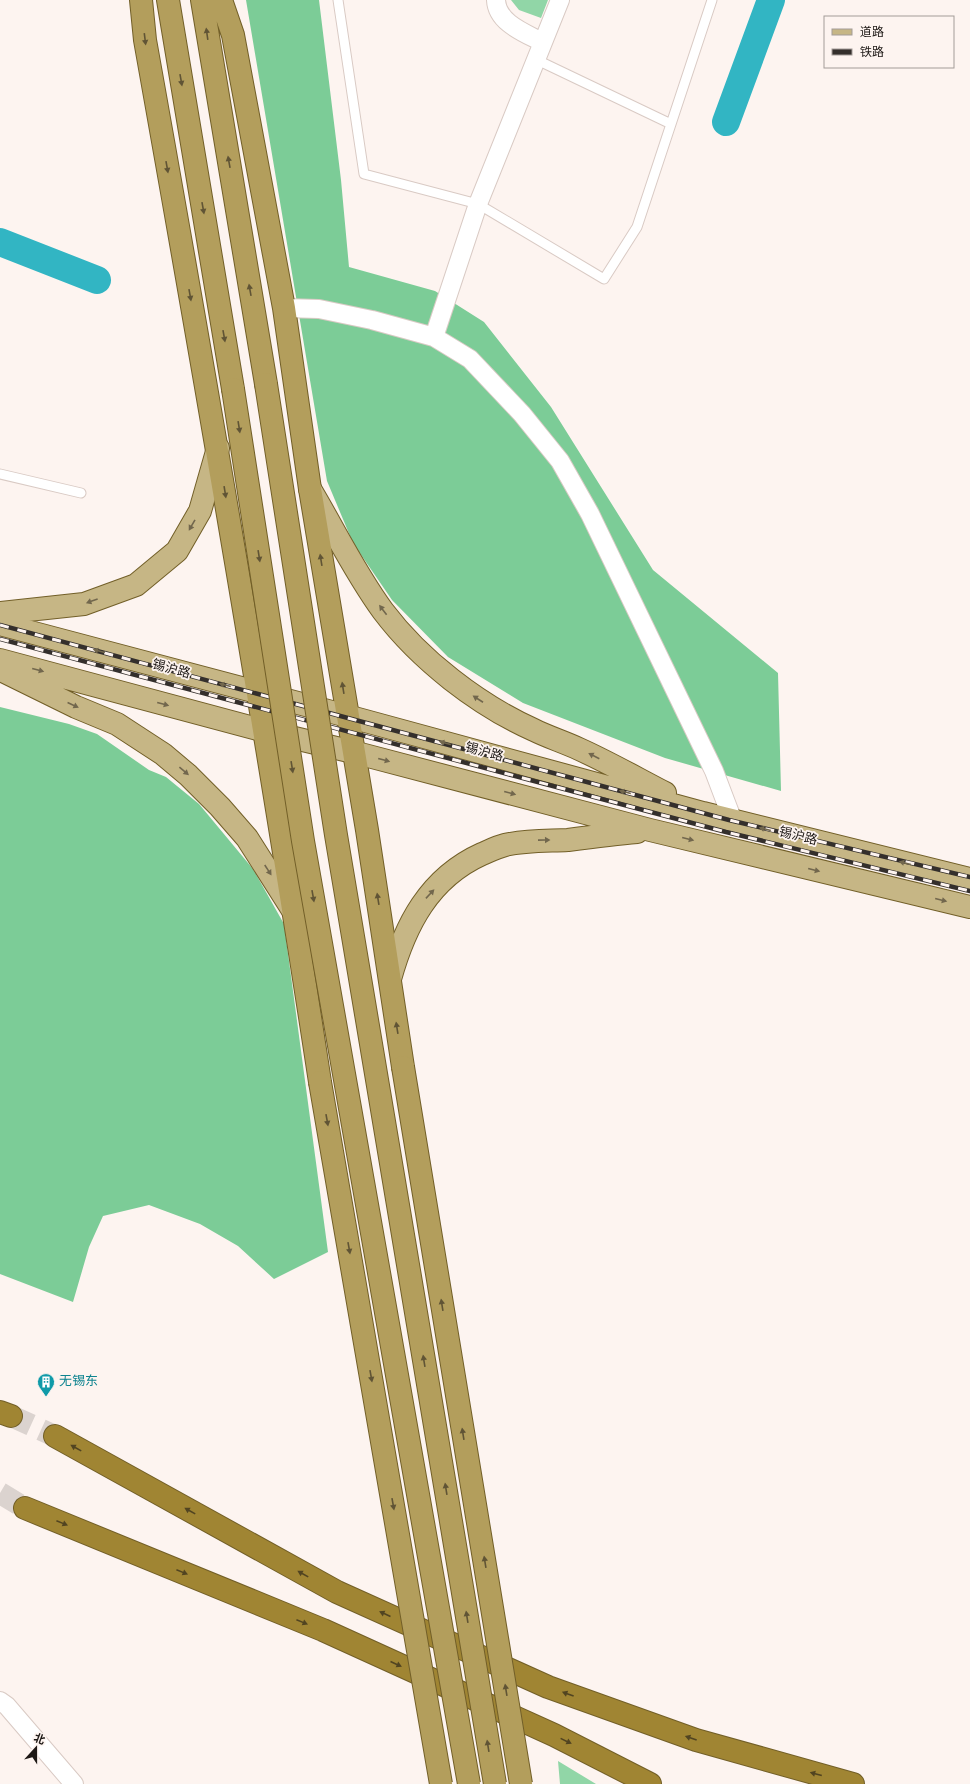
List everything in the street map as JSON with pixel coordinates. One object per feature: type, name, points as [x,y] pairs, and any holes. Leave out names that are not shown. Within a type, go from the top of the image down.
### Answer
[{"type":"highway","points":[[141,0],[145,40],[218,448],[265,731],[295,914],[320,1082],[441,1784]]},
{"type":"highway","points":[[168,0],[233,389],[303,841],[469,1784]]},
{"type":"highway","points":[[202,0],[266,384],[335,827],[495,1784]]},
{"type":"highway","points":[[221,0],[233,35],[284,308],[310,489],[367,830],[403,1067],[521,1784]]},
{"type":"highway","points":[[55,1436],[337,1592],[548,1687],[696,1740],[853,1784]]},
{"type":"highway","points":[[26,1508],[323,1630],[554,1735],[650,1784]]},
{"type":"main road","points":[[0,613],[84,604],[136,585],[177,551],[200,511],[218,448]]},
{"type":"main road","points":[[310,489],[357,570],[383,611],[416,648],[450,679],[489,706],[533,730],[578,748],[703,813]]},
{"type":"main road","name":"锡沪路","points":[[0,624],[347,716],[703,813],[970,879]]},
{"type":"main road","points":[[0,660],[265,731],[353,752],[650,830],[970,908]]},
{"type":"main road","points":[[0,670],[76,707],[117,724],[159,752],[178,767],[220,806],[247,838],[295,914]]},
{"type":"main road","points":[[390,979],[401,943],[410,924],[425,900],[444,878],[471,860],[503,845],[526,841],[566,840],[650,830]]},
{"type":"street","points":[[496,0],[496,6],[510,25],[542,42]]},
{"type":"street","points":[[434,337],[478,204],[560,0]]},
{"type":"street","points":[[284,308],[319,309],[372,320],[434,337],[470,359],[522,414],[560,462],[593,521],[714,771],[734,821]]},
{"type":"street","points":[[0,1701],[7,1706],[74,1784]]},
{"type":"lane","points":[[338,0],[364,174],[478,204],[604,279],[637,227],[712,0]]},
{"type":"lane","points":[[535,59],[671,124]]},
{"type":"lane","points":[[0,474],[81,493]]},
{"type":"green space","points":[[246,0],[319,0],[341,180],[349,267],[435,291],[484,322],[551,407],[653,570],[778,673],[781,791],[665,758],[523,703],[448,657],[392,600],[353,543],[327,481]]},
{"type":"green space","points":[[511,0],[548,0],[541,18],[519,10]]},
{"type":"green space","points":[[0,707],[69,724],[97,734],[149,770],[166,777],[199,804],[253,869],[284,924],[328,1252],[274,1279],[238,1246],[200,1224],[149,1205],[103,1216],[89,1247],[73,1302],[0,1274]]},
{"type":"green space","points":[[558,1761],[596,1784],[560,1784]]},
{"type":"waterway","points":[[726,122],[771,0]]},
{"type":"waterway","points":[[0,242],[97,280]]},
{"type":"tunnel","points":[[11,1416],[55,1436]]},
{"type":"tunnel","points":[[0,1493],[25,1508]]},
{"type":"railway","points":[[0,625],[729,820],[970,877]]},
{"type":"railway","points":[[0,639],[726,832],[970,891]]},
{"type":"place","name":"无锡东","points":[[46,1397]]}]
